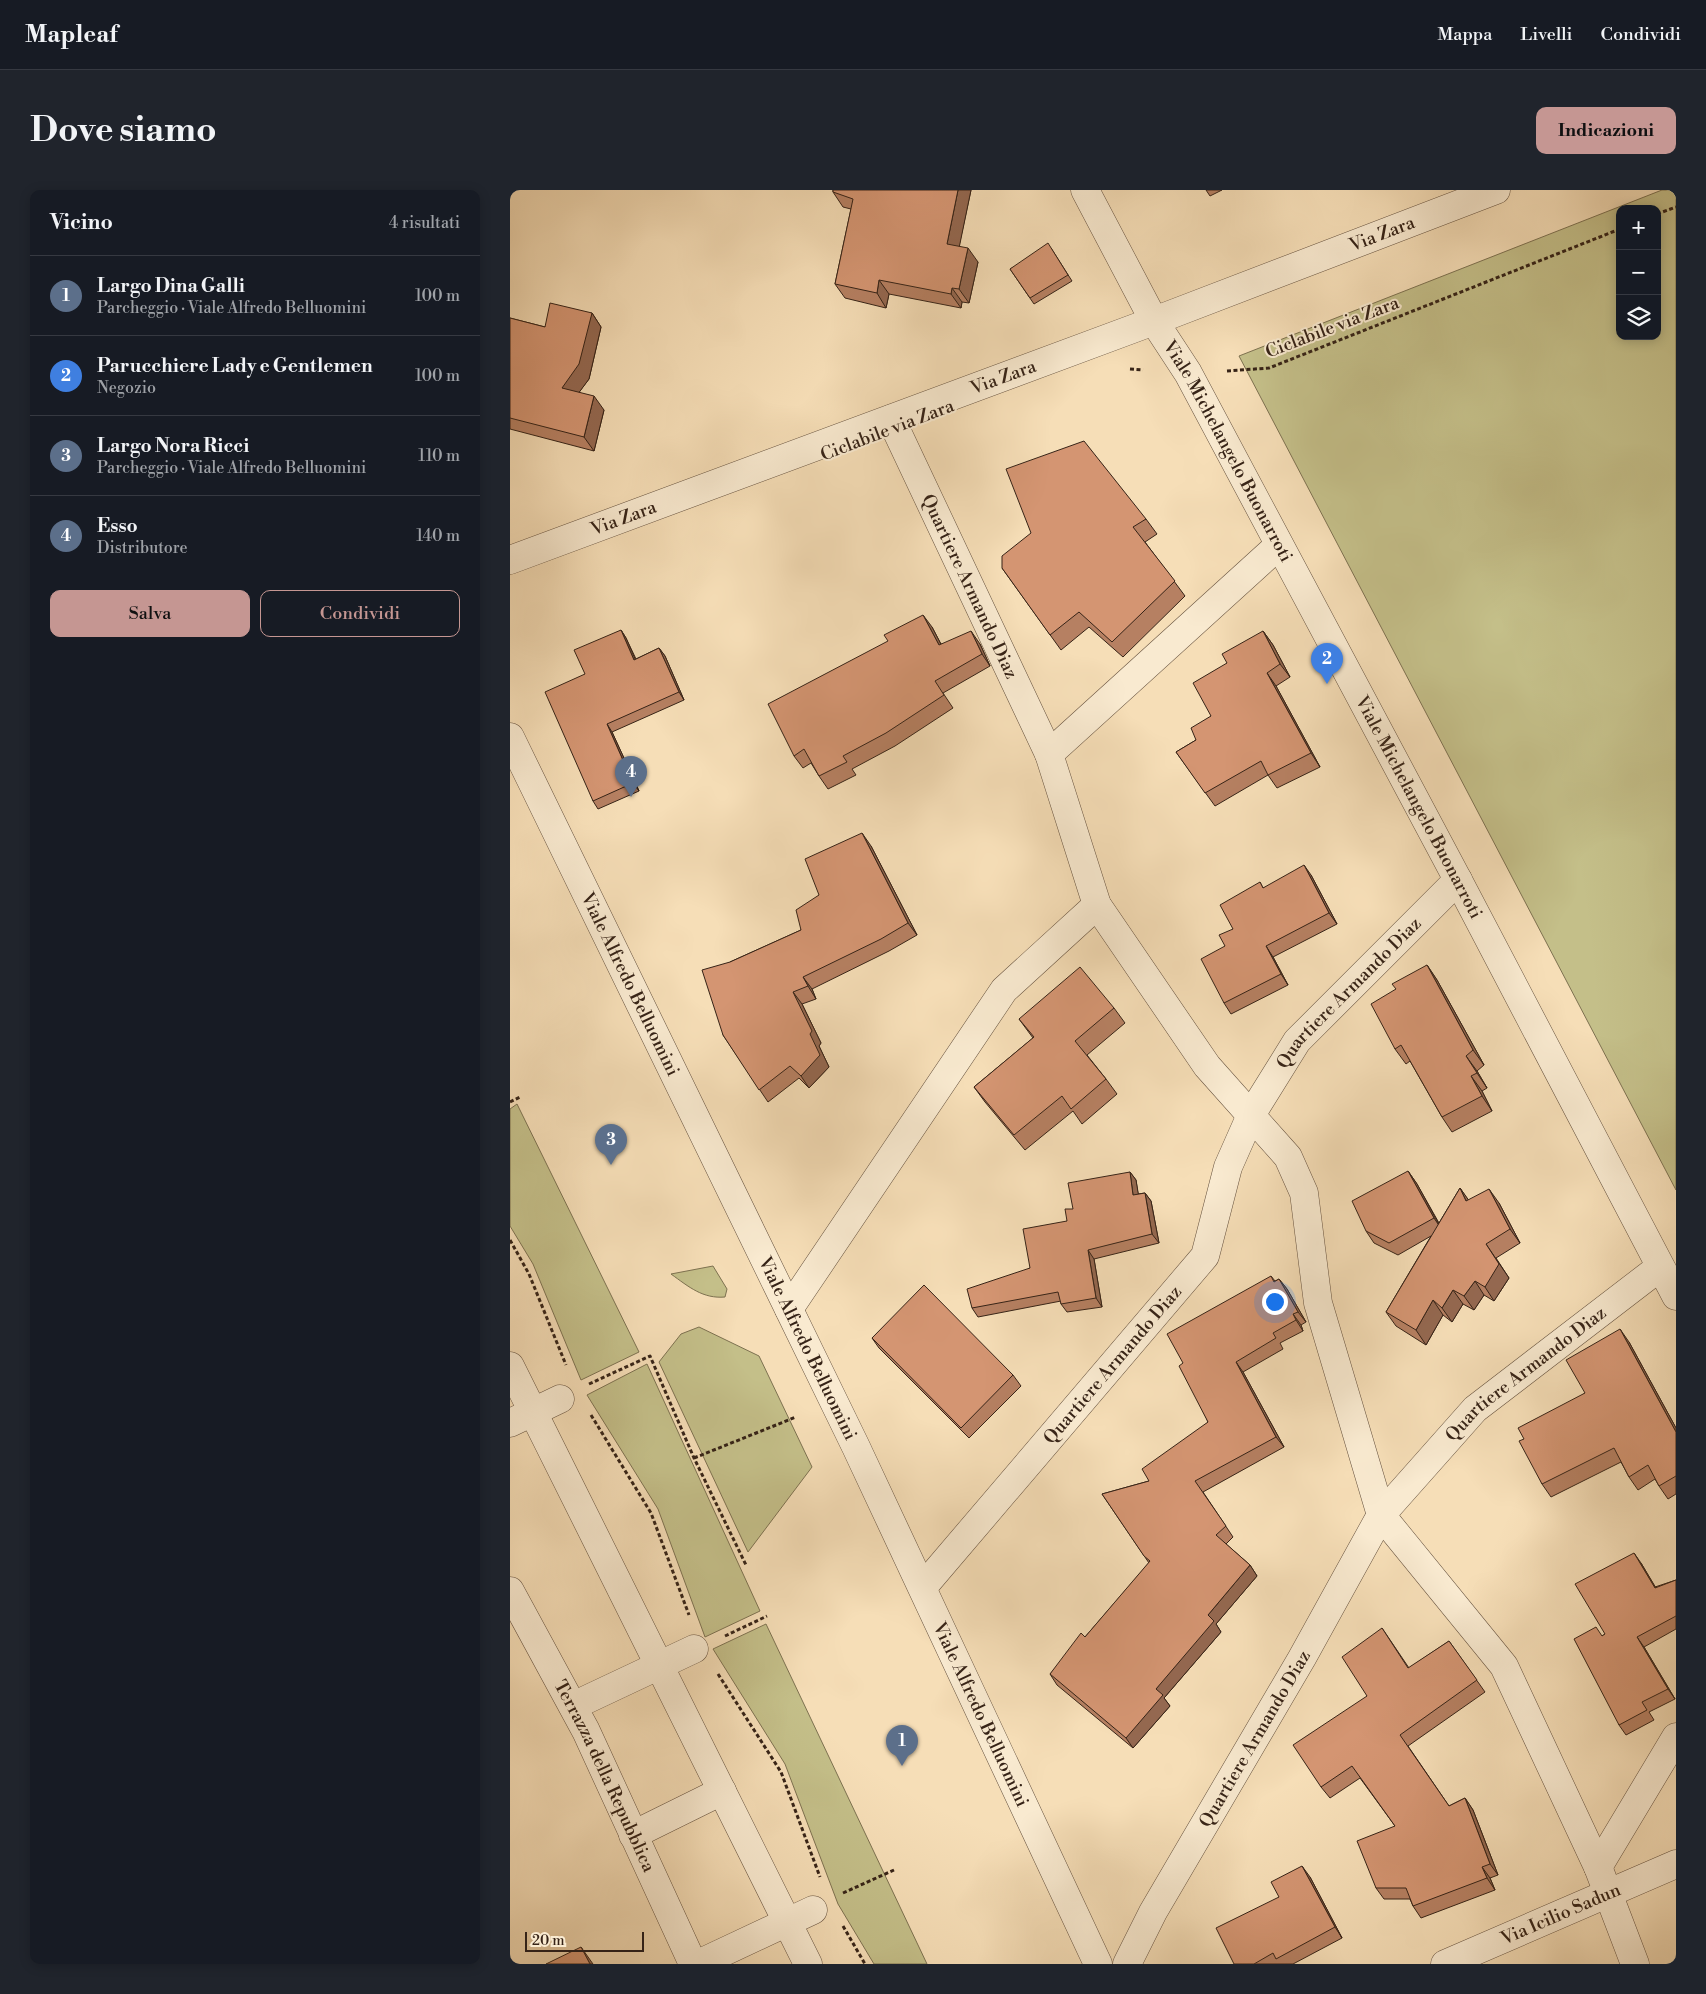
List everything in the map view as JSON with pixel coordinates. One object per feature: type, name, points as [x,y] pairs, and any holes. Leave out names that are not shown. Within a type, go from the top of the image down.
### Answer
[{"type":"street","name":"Viale Michelangelo Buonarroti","points":[[1085,190],[1154,322],[1188,373],[1458,880],[1676,1296]]},
{"type":"street","name":"Via Zara","points":[[510,560],[1154,322],[1496,190]]},
{"type":"street","name":"Quartiere Armando Diaz","points":[[891,419],[1049,754],[1097,905],[1207,1066],[1288,1157],[1304,1193],[1318,1302],[1381,1515],[1504,1666],[1598,1867],[1635,1964]]},
{"type":"street","points":[[1049,754],[1279,545]]},
{"type":"street","name":"Viale Alfredo Belluomini","points":[[510,737],[923,1587],[1098,1964]]},
{"type":"street","name":"Quartiere Armando Diaz","points":[[923,1587],[1205,1256],[1228,1167],[1251,1115],[1297,1040],[1458,880]]},
{"type":"street","points":[[789,1309],[1004,990],[1097,905]]},
{"type":"street","name":"Quartiere Armando Diaz","points":[[1127,1964],[1153,1912],[1302,1658],[1381,1515],[1475,1409],[1660,1267]]},
{"type":"street","points":[[510,1366],[521,1417],[659,1665],[808,1964]]},
{"type":"street","points":[[521,1417],[571,1393]]},
{"type":"street","name":"Terrazza della Repubblica","points":[[510,1591],[572,1706],[693,1964]]},
{"type":"street","points":[[572,1706],[694,1649]]},
{"type":"street","points":[[1598,1867],[1676,1737]]},
{"type":"street","points":[[633,1835],[722,1791]]},
{"type":"street","name":"Via Icilio Sadun","points":[[1445,1964],[1676,1864]]},
{"type":"street","points":[[698,1964],[824,1903]]},
{"type":"path","points":[[1661,213],[1676,207]]},
{"type":"path","name":"Ciclabile via Zara","points":[[1120,368],[1188,373],[1269,368],[1616,231]]},
{"type":"path","points":[[510,1102],[520,1097]]},
{"type":"path","points":[[510,1240],[529,1274],[569,1373]]},
{"type":"path","points":[[571,1393],[650,1356],[694,1458],[746,1565]]},
{"type":"path","points":[[586,1407],[651,1513],[690,1620]]},
{"type":"path","points":[[694,1458],[796,1417]]},
{"type":"path","points":[[719,1638],[767,1616]]},
{"type":"path","points":[[716,1671],[781,1772],[822,1882]]},
{"type":"path","points":[[824,1903],[894,1870]]},
{"type":"path","points":[[842,1924],[865,1964]]},
{"type":"shaded area","points":[[1662,190],[1676,190],[1676,1190],[1239,356],[1616,208],[1616,340],[1661,340],[1661,205],[1624,205]]},
{"type":"shaded area","points":[[517,1104],[639,1352],[581,1380],[533,1264],[510,1226],[510,1109]]},
{"type":"shaded area","points":[[713,1266],[727,1289],[725,1297],[703,1294],[690,1288],[671,1274]]},
{"type":"shaded area","points":[[699,1327],[759,1356],[812,1467],[748,1552],[659,1362],[681,1334]]},
{"type":"shaded area","points":[[647,1364],[760,1611],[705,1637],[658,1509],[587,1395]]},
{"type":"shaded area","points":[[766,1624],[927,1964],[874,1964],[838,1904],[785,1764],[713,1649]]},
{"type":"building","points":[[833,190],[958,190],[947,244],[968,248],[959,289],[952,288],[951,294],[879,280],[877,293],[835,284],[853,199],[833,192]]},
{"type":"building","points":[[1048,243],[1068,275],[1030,298],[1010,269]]},
{"type":"building","points":[[550,303],[592,313],[579,364],[562,388],[594,396],[584,437],[510,418],[510,318],[545,327]]},
{"type":"building","points":[[1084,441],[1146,519],[1133,527],[1175,581],[1112,642],[1079,612],[1050,635],[1002,568],[1002,556],[1031,533],[1006,469]]},
{"type":"building","points":[[923,615],[939,645],[971,631],[982,654],[935,681],[944,695],[886,733],[843,756],[847,762],[819,776],[804,749],[794,756],[768,704],[888,641],[884,635]]},
{"type":"building","points":[[621,630],[634,660],[659,648],[679,692],[607,724],[633,783],[593,801],[545,692],[585,674],[574,650]]},
{"type":"building","points":[[1263,631],[1280,664],[1267,673],[1311,753],[1268,775],[1261,761],[1205,793],[1176,752],[1196,740],[1191,728],[1211,716],[1193,683],[1227,663],[1222,654]]},
{"type":"building","points":[[862,833],[908,923],[881,939],[803,977],[808,986],[793,992],[812,1031],[810,1034],[820,1055],[801,1076],[790,1066],[759,1090],[723,1035],[702,970],[730,962],[801,930],[796,910],[819,895],[805,859]]},
{"type":"building","points":[[1304,865],[1329,913],[1266,946],[1281,974],[1224,1003],[1201,959],[1225,946],[1219,935],[1233,929],[1220,905],[1260,882],[1263,888]]},
{"type":"building","points":[[1427,965],[1473,1050],[1466,1056],[1477,1073],[1471,1076],[1482,1096],[1442,1117],[1401,1045],[1395,1049],[1371,1004],[1396,989],[1392,984]]},
{"type":"building","points":[[1080,967],[1114,1008],[1075,1041],[1106,1079],[1071,1109],[1062,1096],[1014,1135],[974,1087],[1034,1037],[1019,1019]]},
{"type":"building","points":[[1408,1171],[1434,1218],[1389,1243],[1366,1231],[1352,1201]]},
{"type":"building","points":[[1130,1172],[1133,1195],[1145,1193],[1152,1234],[1088,1250],[1096,1298],[1061,1304],[1058,1292],[972,1308],[967,1289],[1030,1268],[1023,1229],[1067,1221],[1065,1209],[1073,1209],[1068,1183]]},
{"type":"building","points":[[1460,1188],[1466,1201],[1489,1189],[1510,1229],[1486,1244],[1499,1264],[1485,1287],[1475,1281],[1464,1296],[1453,1290],[1442,1308],[1433,1300],[1416,1330],[1386,1312]]},
{"type":"building","points":[[1271,1276],[1274,1282],[1279,1279],[1298,1312],[1293,1314],[1296,1320],[1273,1333],[1276,1338],[1236,1362],[1276,1437],[1195,1481],[1226,1526],[1216,1535],[1250,1565],[1208,1615],[1214,1621],[1156,1689],[1163,1695],[1126,1738],[1050,1674],[1081,1633],[1085,1637],[1150,1561],[1144,1556],[1102,1494],[1149,1481],[1142,1469],[1208,1422],[1179,1366],[1183,1363],[1167,1334]]},
{"type":"building","points":[[924,1285],[1013,1375],[961,1428],[872,1338]]},
{"type":"building","points":[[1620,1329],[1676,1432],[1676,1476],[1659,1486],[1648,1465],[1629,1477],[1614,1448],[1542,1484],[1519,1441],[1524,1439],[1518,1428],[1585,1393],[1566,1360]]},
{"type":"building","points":[[1634,1553],[1655,1588],[1676,1580],[1676,1616],[1637,1637],[1668,1689],[1642,1702],[1647,1710],[1619,1725],[1574,1639],[1596,1627],[1602,1636],[1605,1634],[1575,1584]]},
{"type":"building","points":[[1382,1628],[1408,1668],[1449,1641],[1477,1680],[1400,1735],[1449,1806],[1465,1798],[1490,1864],[1482,1867],[1487,1878],[1413,1906],[1406,1888],[1376,1888],[1357,1841],[1395,1826],[1352,1766],[1321,1787],[1293,1745],[1367,1696],[1342,1657]]},
{"type":"building","points":[[1302,1866],[1335,1927],[1276,1959],[1273,1953],[1254,1964],[1234,1964],[1216,1928],[1279,1897],[1271,1882]]},
{"type":"building","points":[[581,1947],[590,1964],[546,1964]]},
{"type":"place","name":"Parucchiere Lady e Gentlemen","points":[[1327,684]]},
{"type":"place","name":"Esso","points":[[631,797]]},
{"type":"place","name":"Largo Nora Ricci","points":[[611,1165]]},
{"type":"place","name":"Largo Dina Galli","points":[[902,1766]]}]
